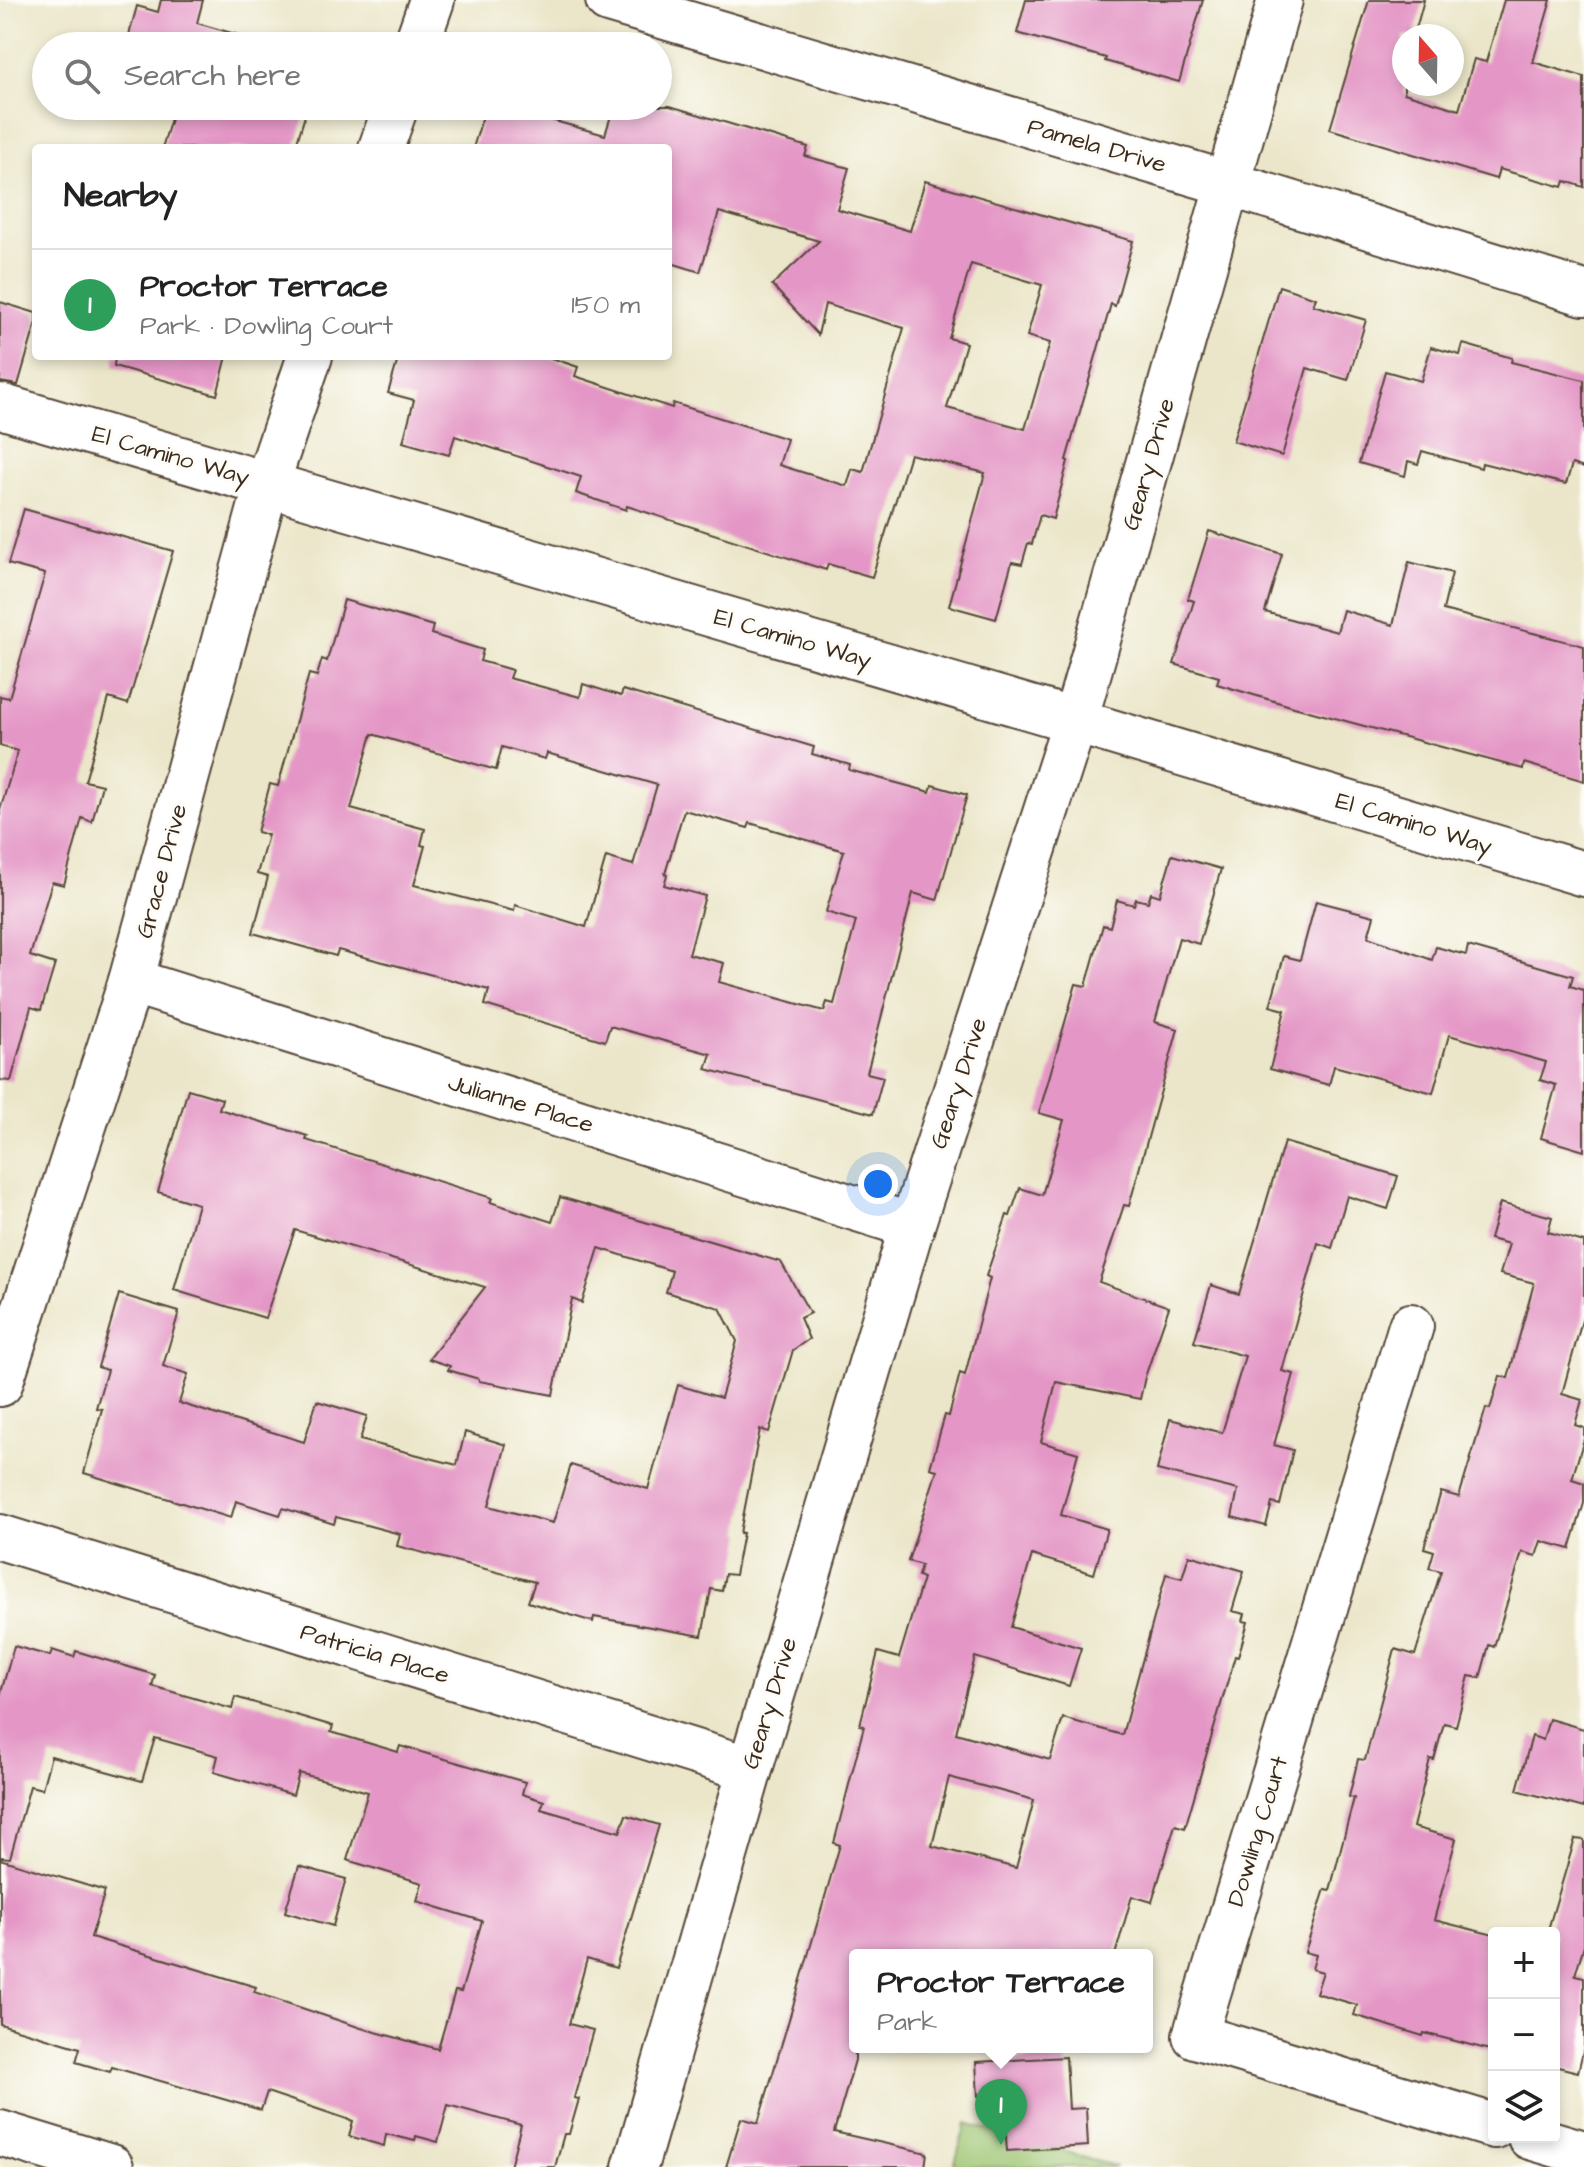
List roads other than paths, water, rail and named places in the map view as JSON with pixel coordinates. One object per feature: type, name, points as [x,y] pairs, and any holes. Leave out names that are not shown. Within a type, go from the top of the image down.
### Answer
[{"type":"street","points":[[421,32],[432,0]]},
{"type":"street","name":"Pamela Drive","points":[[608,0],[1584,293]]},
{"type":"street","name":"Geary Drive","points":[[635,2167],[912,1226],[1075,721],[1280,0]]},
{"type":"street","points":[[382,144],[391,120]]},
{"type":"street","name":"Grace Drive","points":[[0,1384],[131,981],[267,483],[309,360]]},
{"type":"street","name":"El Camino Way","points":[[0,406],[1075,721],[1584,874]]},
{"type":"street","name":"Julianne Place","points":[[131,981],[912,1226]]},
{"type":"street","name":"Dowling Court","points":[[1411,1326],[1195,2036],[1488,2124]]},
{"type":"street","name":"Patricia Place","points":[[0,1537],[750,1769]]},
{"type":"street","points":[[0,2133],[111,2167]]},
{"type":"street","points":[[1550,2143],[1584,2153]]},
{"type":"place","name":"Proctor Terrace","points":[[1001,2145]]}]
